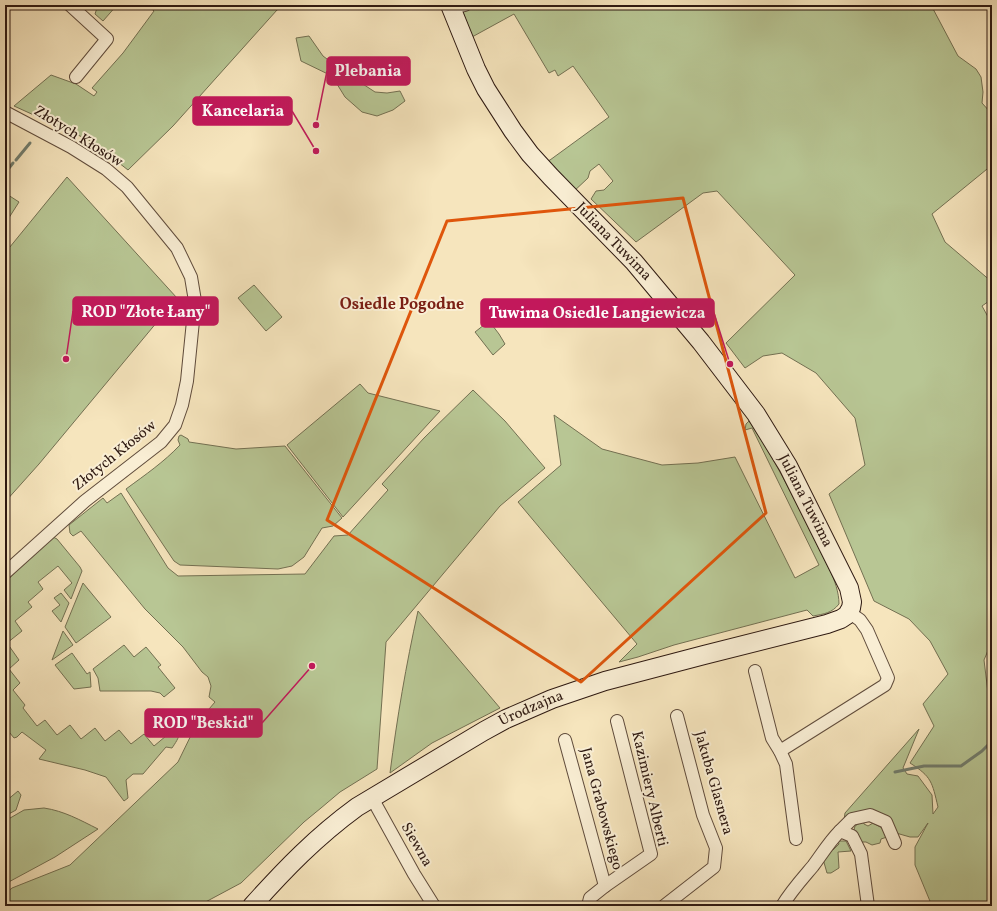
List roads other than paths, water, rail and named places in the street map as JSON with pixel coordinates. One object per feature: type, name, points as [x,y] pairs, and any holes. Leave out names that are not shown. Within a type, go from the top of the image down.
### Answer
[{"type":"street","points":[[70,5],[108,39],[76,77]]},
{"type":"street","name":"Juliana Tuwima","points":[[455,6],[482,82],[513,131],[530,154],[551,177],[640,268],[701,342],[756,414],[788,466],[849,588],[851,607]]},
{"type":"street","name":"Złotych Kłosów","points":[[5,112],[106,169],[127,187],[177,248],[191,276],[195,301],[187,381],[182,405],[175,425],[161,442],[85,501],[5,573]]},
{"type":"street","points":[[780,751],[885,685],[888,678],[867,630],[851,607]]},
{"type":"street","name":"Urodzajna","points":[[252,906],[315,840],[337,821],[372,798],[506,719],[552,699],[605,681],[704,654],[827,624],[841,619],[851,607]]},
{"type":"street","points":[[755,671],[772,738],[786,764],[796,839]]},
{"type":"street","name":"Jakuba Glasnera","points":[[664,906],[714,867],[716,848],[703,815],[677,716]]},
{"type":"street","name":"Kazimiery Alberti","points":[[588,906],[590,898],[651,854],[617,721]]},
{"type":"street","name":"Jana Grabowskiego","points":[[565,740],[605,886]]},
{"type":"street","name":"Siewna","points":[[372,798],[414,874],[434,906]]},
{"type":"street","points":[[782,906],[829,842],[852,819],[870,815],[886,822],[895,843]]},
{"type":"street","points":[[840,831],[852,836],[861,854],[868,906]]},
{"type":"waterway","points":[[16,160],[30,143]]},
{"type":"waterway","points":[[5,173],[13,163]]},
{"type":"waterway","points":[[895,772],[924,766],[961,766],[982,751],[992,741]]},
{"type":"place","name":"Plebania","points":[[316,125]]},
{"type":"place","name":"Kancelaria","points":[[316,151]]},
{"type":"place","name":"ROD \"Złote Łany\"","points":[[66,359]]},
{"type":"place","name":"Tuwima Osiedle Langiewicza","points":[[730,364]]},
{"type":"place","name":"ROD \"Beskid\"","points":[[312,666]]},
{"type":"district","name":"Osiedle Pogodne","points":[[402,305]]}]
